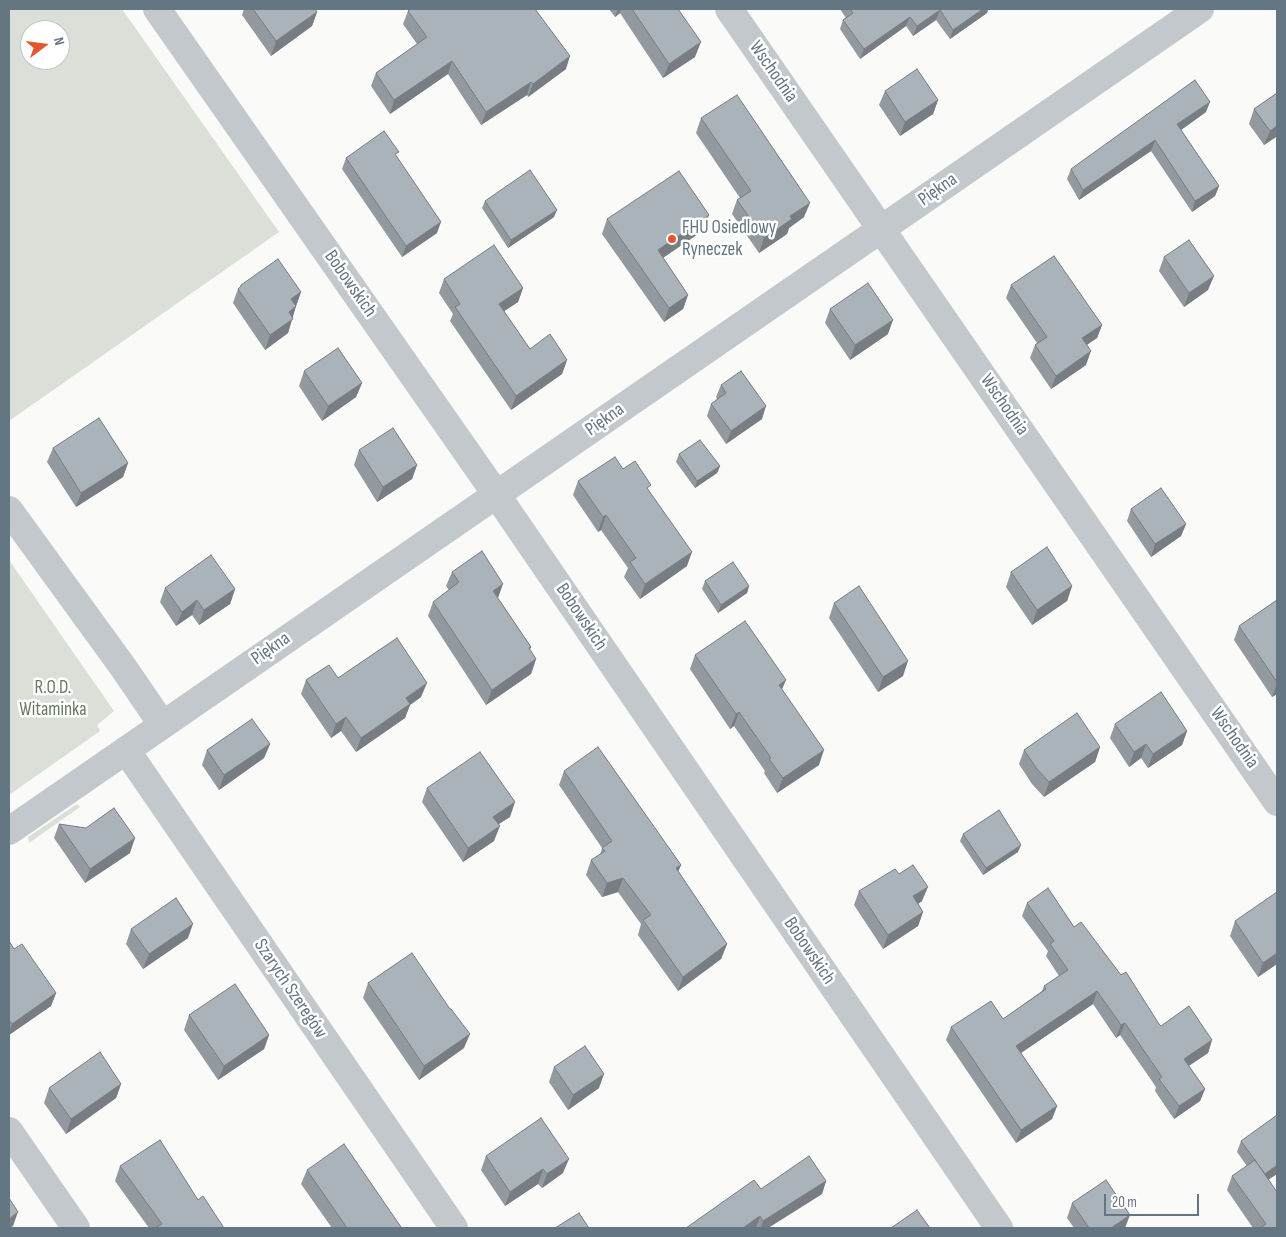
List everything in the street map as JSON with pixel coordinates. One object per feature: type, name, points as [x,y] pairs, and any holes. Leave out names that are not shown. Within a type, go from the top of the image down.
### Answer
[{"type":"street","name":"Bobowskich","points":[[157,9],[496,494],[999,1228]]},
{"type":"street","name":"Wschodnia","points":[[729,9],[1277,802]]},
{"type":"street","name":"Piękna","points":[[9,831],[1200,9]]},
{"type":"street","points":[[9,510],[162,724]]},
{"type":"street","name":"Szarych Szeregów","points":[[126,750],[454,1228]]},
{"type":"street","points":[[9,1131],[76,1228]]},
{"type":"green space","points":[[9,9],[122,9],[279,232],[9,421]]},
{"type":"green space","name":"R.O.D. Witaminka","points":[[9,560],[114,711],[97,725],[100,731],[9,795]]},
{"type":"green space","points":[[77,804],[80,807],[29,843],[28,837]]},
{"type":"building","points":[[253,9],[315,9],[317,12],[276,41]]},
{"type":"building","points":[[411,9],[535,9],[570,56],[533,84],[531,82],[486,112],[452,61],[394,100],[376,73],[427,37],[408,11]]},
{"type":"building","points":[[632,9],[678,9],[701,42],[669,64]]},
{"type":"building","points":[[850,9],[983,9],[953,30],[940,10],[917,26],[910,17],[864,49],[843,20],[853,13]]},
{"type":"building","points":[[917,69],[938,100],[905,122],[885,91]]},
{"type":"building","points":[[1195,80],[1210,102],[1177,124],[1219,186],[1195,201],[1155,140],[1083,190],[1071,169]]},
{"type":"building","points":[[1277,93],[1277,126],[1270,131],[1254,109]]},
{"type":"building","points":[[737,95],[810,203],[790,216],[792,219],[764,238],[737,200],[751,191],[701,118]]},
{"type":"building","points":[[384,131],[399,152],[395,154],[441,222],[406,246],[346,158]]},
{"type":"building","points":[[530,170],[557,210],[511,240],[485,201]]},
{"type":"building","points":[[679,171],[709,215],[658,250],[688,295],[669,308],[607,219]]},
{"type":"building","points":[[1189,240],[1214,276],[1189,293],[1164,257]]},
{"type":"building","points":[[494,245],[523,288],[499,304],[530,349],[550,334],[567,360],[516,396],[455,307],[460,304],[444,279]]},
{"type":"building","points":[[1054,256],[1102,325],[1082,338],[1091,351],[1056,376],[1035,345],[1047,337],[1011,285]]},
{"type":"building","points":[[278,259],[301,292],[291,299],[296,306],[289,312],[293,319],[270,335],[238,289]]},
{"type":"building","points":[[868,283],[893,320],[855,345],[830,309]]},
{"type":"building","points":[[338,348],[362,383],[328,406],[304,371]]},
{"type":"building","points":[[741,371],[766,406],[731,431],[711,404],[726,393],[721,385]]},
{"type":"building","points":[[99,418],[128,463],[81,493],[53,448]]},
{"type":"building","points":[[393,428],[417,465],[383,487],[359,450]]},
{"type":"building","points":[[700,440],[720,466],[697,481],[679,454]]},
{"type":"building","points":[[615,457],[623,469],[635,461],[651,485],[647,488],[692,552],[645,584],[630,562],[636,558],[606,515],[603,517],[578,481]]},
{"type":"building","points":[[1161,488],[1186,524],[1155,544],[1131,509]]},
{"type":"building","points":[[1047,547],[1072,586],[1037,610],[1011,572]]},
{"type":"building","points":[[482,551],[503,584],[493,591],[531,647],[529,648],[536,659],[492,690],[433,602],[459,582],[452,572]]},
{"type":"building","points":[[211,555],[235,589],[204,610],[197,600],[182,612],[165,588]]},
{"type":"building","points":[[733,562],[749,586],[721,605],[705,581]]},
{"type":"building","points":[[859,586],[908,661],[883,677],[834,603]]},
{"type":"building","points":[[1277,600],[1277,682],[1239,626]]},
{"type":"building","points":[[745,621],[786,680],[779,685],[824,750],[783,778],[739,712],[736,714],[695,655]]},
{"type":"building","points":[[397,638],[427,683],[406,698],[410,704],[361,738],[346,717],[336,724],[306,680],[329,665],[338,678]]},
{"type":"building","points":[[1161,692],[1187,731],[1153,754],[1146,744],[1134,752],[1115,724]]},
{"type":"building","points":[[1077,713],[1100,747],[1049,782],[1024,750]]},
{"type":"building","points":[[252,719],[270,744],[224,775],[207,750]]},
{"type":"building","points":[[598,747],[681,865],[676,868],[727,944],[683,977],[643,920],[651,915],[623,878],[607,883],[591,860],[605,851],[602,848],[612,841],[564,771]]},
{"type":"building","points":[[480,752],[515,802],[493,817],[500,826],[468,848],[427,788]]},
{"type":"building","points":[[114,808],[135,838],[90,869],[59,824],[86,828]]},
{"type":"building","points":[[999,810],[1021,845],[986,868],[963,834]]},
{"type":"building","points":[[913,865],[928,887],[913,896],[923,912],[888,935],[859,891],[895,869],[899,874]]},
{"type":"building","points":[[1048,888],[1074,927],[1081,922],[1121,975],[1126,972],[1161,1026],[1189,1006],[1212,1040],[1184,1059],[1205,1089],[1179,1106],[1159,1079],[1162,1077],[1125,1023],[1121,1025],[1097,991],[1016,1046],[1057,1106],[1021,1130],[951,1027],[991,1001],[1003,1019],[1046,989],[1044,986],[1068,970],[1050,944],[1054,941],[1027,903]]},
{"type":"building","points":[[1277,892],[1277,953],[1263,963],[1235,921]]},
{"type":"building","points":[[176,898],[193,924],[149,954],[131,929]]},
{"type":"building","points":[[9,941],[14,949],[22,944],[56,993],[12,1024],[9,1020]]},
{"type":"building","points":[[412,953],[450,1009],[470,1034],[424,1066],[368,983]]},
{"type":"building","points":[[235,984],[269,1035],[224,1066],[189,1015]]},
{"type":"building","points":[[585,1046],[604,1074],[573,1095],[554,1067]]},
{"type":"building","points":[[100,1052],[121,1084],[71,1119],[49,1088]]},
{"type":"building","points":[[1277,1115],[1277,1165],[1265,1174],[1241,1141]]},
{"type":"building","points":[[541,1118],[569,1159],[547,1174],[543,1169],[510,1192],[486,1156]]},
{"type":"building","points":[[160,1140],[198,1200],[203,1196],[224,1228],[157,1228],[162,1224],[120,1166]]},
{"type":"building","points":[[344,1144],[401,1227],[347,1228],[307,1170]]},
{"type":"building","points":[[809,1156],[826,1181],[763,1221],[760,1216],[743,1228],[686,1228],[754,1180],[761,1189]]},
{"type":"building","points":[[1255,1160],[1277,1192],[1277,1228],[1260,1228],[1266,1224],[1232,1176]]},
{"type":"building","points":[[1106,1180],[1130,1215],[1111,1228],[1089,1228],[1072,1203]]},
{"type":"building","points":[[9,1198],[18,1212],[9,1219]]},
{"type":"building","points":[[917,1210],[930,1228],[891,1228]]},
{"type":"building","points":[[579,1213],[589,1228],[555,1228]]},
{"type":"place","name":"FHU Osiedlowy Ryneczek","points":[[672,239]]}]
